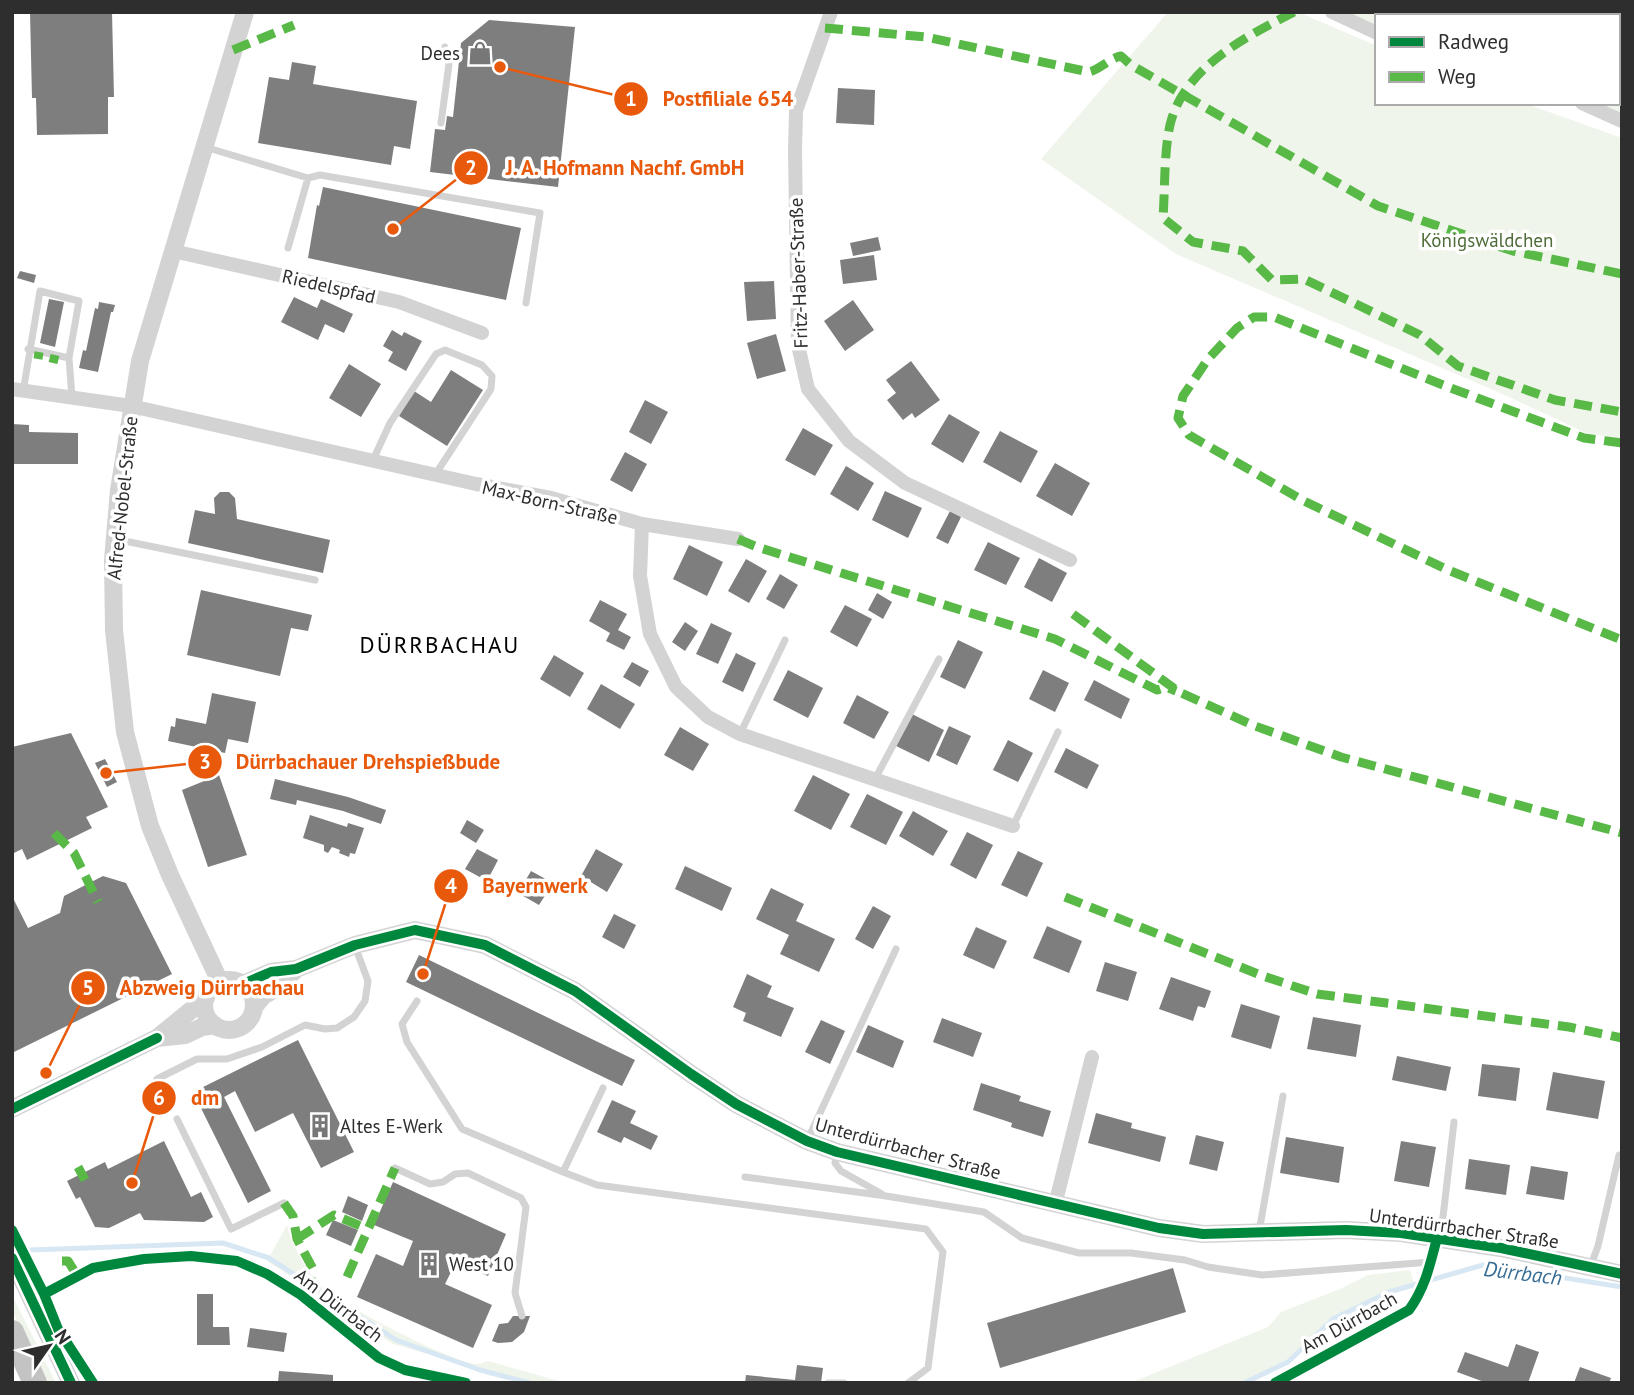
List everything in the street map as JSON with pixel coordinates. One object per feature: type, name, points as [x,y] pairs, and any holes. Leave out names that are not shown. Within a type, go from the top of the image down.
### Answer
[{"type":"highway","points":[[12,1332],[35,1383]]},
{"type":"street","name":"Alfred-Nobel-Straße","points":[[220,982],[150,826],[125,732],[114,631],[115,538],[131,406],[140,361],[245,12]]},
{"type":"street","name":"Fritz-Haber-Straße","points":[[831,12],[796,111],[798,345],[808,389],[849,441],[905,484],[1070,560]]},
{"type":"street","points":[[1332,12],[1375,32]]},
{"type":"street","points":[[1586,105],[1622,121]]},
{"type":"street","name":"Riedelspfad","points":[[173,251],[399,302],[482,333]]},
{"type":"street","name":"Max-Born-Straße","points":[[18,390],[131,406],[435,475],[551,498],[642,524],[640,576],[650,634],[676,687],[708,717],[740,734],[1013,826]]},
{"type":"street","points":[[642,524],[738,539]]},
{"type":"street","name":"Unterdürrbacher Straße","points":[[243,984],[271,972],[296,969],[355,946],[415,930],[485,945],[575,991],[725,1096],[807,1141],[837,1152],[1126,1222],[1203,1234],[1346,1230],[1401,1233],[1591,1265],[1622,1273]]},
{"type":"street","name":"Unterdürrbacher Straße","points":[[254,1007],[263,996],[279,987],[296,969]]},
{"type":"street","points":[[12,1109],[157,1038],[206,998],[213,986],[220,982],[232,980],[243,984],[251,993],[254,1007],[248,1021],[236,1029],[222,1028],[215,1025],[206,1013],[206,998]]},
{"type":"street","points":[[157,1038],[185,1035],[202,1027],[215,1025]]},
{"type":"street","points":[[1055,1205],[1092,1058]]},
{"type":"street","name":"Am Dürrbach","points":[[1275,1383],[1409,1310],[1420,1294],[1430,1269],[1437,1238]]},
{"type":"street","name":"Am Dürrbach","points":[[32,1300],[93,1268],[144,1259],[191,1256],[237,1261],[267,1273],[300,1295],[379,1358],[405,1370],[466,1383]]},
{"type":"street","points":[[12,1258],[71,1383]]},
{"type":"lane","points":[[441,123],[449,64],[444,47]]},
{"type":"lane","points":[[204,146],[308,178],[320,175],[540,212],[526,303]]},
{"type":"lane","points":[[288,248],[308,178]]},
{"type":"lane","points":[[18,390],[40,291],[79,301],[69,358],[72,398]]},
{"type":"lane","points":[[28,349],[69,358]]},
{"type":"lane","points":[[373,461],[390,423],[436,354],[445,349],[482,365],[492,376],[491,389],[435,475]]},
{"type":"lane","points":[[115,538],[315,580]]},
{"type":"lane","points":[[740,734],[785,640]]},
{"type":"lane","points":[[875,779],[939,659]]},
{"type":"lane","points":[[1013,826],[1058,732]]},
{"type":"lane","points":[[157,1079],[197,1059],[227,1059],[262,1047],[305,1025],[325,1029],[337,1028],[354,1017],[365,1001],[368,981],[355,946]]},
{"type":"lane","points":[[807,1141],[896,949]]},
{"type":"lane","points":[[417,1001],[402,1024],[407,1042],[462,1129],[597,1185],[926,1229],[943,1252],[928,1368],[908,1383]]},
{"type":"lane","points":[[564,1172],[603,1088]]},
{"type":"lane","points":[[1259,1233],[1283,1096]]},
{"type":"lane","points":[[177,1119],[231,1229],[285,1203]]},
{"type":"lane","points":[[1437,1238],[1443,1217],[1454,1122]]},
{"type":"lane","points":[[837,1152],[835,1163],[841,1171],[886,1196]]},
{"type":"lane","points":[[1591,1265],[1598,1247],[1619,1155]]},
{"type":"lane","points":[[395,1168],[430,1184],[443,1182],[455,1174],[468,1173],[521,1198],[526,1207],[515,1293],[522,1316]]},
{"type":"lane","points":[[745,1177],[984,1212],[1022,1238],[1079,1253],[1130,1253],[1185,1260],[1208,1267],[1262,1275],[1430,1269]]},
{"type":"lane","points":[[828,1383],[844,1383]]},
{"type":"green space","name":"Königswäldchen","points":[[1168,12],[1298,12],[1375,45],[1375,105],[1530,105],[1622,138],[1622,439],[1586,433],[1498,392],[1176,254],[1041,159]]},
{"type":"green space","points":[[1332,12],[1622,12],[1622,121],[1586,105],[1620,105],[1620,14],[1375,14],[1375,32]]},
{"type":"green space","points":[[287,1225],[300,1257],[320,1285],[371,1318],[421,1344],[464,1361],[477,1364],[488,1361],[566,1383],[530,1383],[393,1344],[267,1261]]},
{"type":"green space","points":[[1410,1270],[1414,1284],[1389,1292],[1333,1319],[1288,1362],[1244,1383],[1130,1383],[1268,1327],[1281,1312],[1368,1275]]},
{"type":"green space","points":[[12,1295],[56,1383],[44,1383],[12,1310]]},
{"type":"building","points":[[30,12],[112,12],[114,97],[108,97],[108,134],[37,135],[36,98],[32,98]]},
{"type":"building","points":[[489,20],[575,27],[558,187],[430,172],[435,129],[445,130],[447,116],[453,117],[461,43]]},
{"type":"building","points":[[292,62],[316,66],[313,84],[417,101],[410,149],[394,146],[391,165],[258,143],[269,77],[289,80]]},
{"type":"building","points":[[838,88],[875,90],[874,125],[836,123]]},
{"type":"building","points":[[323,187],[521,228],[506,300],[308,258],[317,205],[319,206]]},
{"type":"building","points":[[878,237],[881,250],[853,256],[850,243]]},
{"type":"building","points":[[874,255],[877,280],[843,284],[840,260]]},
{"type":"building","points":[[20,271],[36,275],[34,283],[17,278]]},
{"type":"building","points":[[774,281],[776,319],[747,321],[744,282]]},
{"type":"building","points":[[294,297],[317,308],[321,299],[353,314],[344,333],[325,324],[318,340],[281,322]]},
{"type":"building","points":[[49,299],[64,302],[55,347],[40,343]]},
{"type":"building","points":[[853,300],[874,330],[845,351],[824,321]]},
{"type":"building","points":[[99,302],[115,305],[111,312],[98,372],[79,368]]},
{"type":"building","points":[[392,330],[402,336],[404,332],[422,341],[406,371],[388,361],[393,352],[383,346]]},
{"type":"building","points":[[776,334],[786,371],[757,379],[747,343]]},
{"type":"building","points":[[911,361],[940,400],[915,418],[912,413],[903,420],[887,400],[896,393],[886,380]]},
{"type":"building","points":[[349,364],[381,384],[361,417],[329,398]]},
{"type":"building","points":[[451,370],[483,390],[447,446],[399,416],[414,391],[431,402]]},
{"type":"building","points":[[645,400],[668,412],[651,444],[629,432]]},
{"type":"building","points":[[949,414],[980,432],[963,463],[931,444]]},
{"type":"building","points":[[12,424],[29,425],[29,432],[78,433],[78,464],[12,464]]},
{"type":"building","points":[[803,428],[833,445],[815,476],[785,460]]},
{"type":"building","points":[[1000,431],[1038,451],[1021,483],[983,462]]},
{"type":"building","points":[[625,452],[647,464],[632,492],[610,480]]},
{"type":"building","points":[[1055,463],[1090,483],[1072,516],[1036,496]]},
{"type":"building","points":[[846,466],[874,483],[858,511],[830,494]]},
{"type":"building","points":[[885,491],[922,508],[908,538],[872,520]]},
{"type":"building","points":[[220,492],[229,492],[235,498],[237,519],[330,540],[323,573],[188,543],[195,510],[215,514],[214,498]]},
{"type":"building","points":[[950,511],[961,517],[948,544],[936,538]]},
{"type":"building","points":[[988,542],[1020,558],[1006,585],[974,570]]},
{"type":"building","points":[[689,545],[723,562],[707,596],[673,579]]},
{"type":"building","points":[[1039,558],[1067,573],[1052,602],[1024,587]]},
{"type":"building","points":[[746,559],[767,571],[749,603],[728,591]]},
{"type":"building","points":[[780,574],[798,585],[784,609],[766,599]]},
{"type":"building","points":[[201,590],[312,615],[308,631],[291,628],[280,676],[187,655]]},
{"type":"building","points":[[877,593],[892,602],[883,619],[868,610]]},
{"type":"building","points":[[600,600],[627,614],[618,630],[631,637],[624,650],[606,641],[610,633],[589,621]]},
{"type":"building","points":[[845,605],[872,619],[857,647],[830,632]]},
{"type":"building","points":[[685,622],[698,631],[685,651],[672,642]]},
{"type":"building","points":[[711,623],[732,633],[718,664],[696,654]]},
{"type":"building","points":[[958,640],[983,652],[965,689],[940,677]]},
{"type":"building","points":[[736,653],[756,663],[743,692],[722,682]]},
{"type":"building","points":[[554,655],[584,673],[570,697],[540,679]]},
{"type":"building","points":[[632,662],[649,671],[640,687],[623,677]]},
{"type":"building","points":[[788,670],[823,688],[808,718],[773,700]]},
{"type":"building","points":[[1043,670],[1069,683],[1055,712],[1029,699]]},
{"type":"building","points":[[1094,680],[1130,699],[1121,719],[1084,700]]},
{"type":"building","points":[[601,684],[635,704],[620,729],[587,709]]},
{"type":"building","points":[[212,693],[256,702],[248,743],[228,739],[225,753],[168,741],[176,718],[206,724]]},
{"type":"building","points":[[857,695],[889,712],[874,739],[843,723]]},
{"type":"building","points":[[912,714],[944,730],[929,762],[896,746]]},
{"type":"building","points":[[949,726],[971,736],[957,765],[936,755]]},
{"type":"building","points":[[680,727],[709,744],[693,771],[664,755]]},
{"type":"building","points":[[71,733],[108,807],[86,817],[92,828],[27,860],[22,849],[12,854],[12,747]]},
{"type":"building","points":[[1008,740],[1033,753],[1018,782],[993,770]]},
{"type":"building","points":[[1066,748],[1099,765],[1087,789],[1054,772]]},
{"type":"building","points":[[105,759],[117,782],[107,787],[95,763]]},
{"type":"building","points":[[219,775],[247,855],[208,867],[182,790]]},
{"type":"building","points":[[813,775],[850,794],[831,830],[794,811]]},
{"type":"building","points":[[275,779],[348,797],[386,810],[381,824],[297,800],[296,805],[270,799]]},
{"type":"building","points":[[867,794],[903,812],[886,845],[850,827]]},
{"type":"building","points":[[913,811],[948,831],[933,856],[899,836]]},
{"type":"building","points":[[310,815],[347,827],[348,823],[364,828],[355,854],[350,853],[349,857],[332,847],[328,853],[324,851],[324,845],[303,838]]},
{"type":"building","points":[[467,820],[484,830],[476,843],[460,833]]},
{"type":"building","points":[[967,832],[993,845],[976,879],[950,865]]},
{"type":"building","points":[[477,849],[498,860],[487,881],[465,869]]},
{"type":"building","points":[[596,849],[623,864],[607,892],[581,876]]},
{"type":"building","points":[[1018,851],[1043,863],[1027,897],[1001,885]]},
{"type":"building","points":[[685,866],[732,888],[722,911],[675,889]]},
{"type":"building","points":[[531,871],[553,883],[539,905],[518,893]]},
{"type":"building","points":[[103,876],[126,883],[172,974],[12,1053],[12,896],[28,928],[60,913],[64,896]]},
{"type":"building","points":[[771,888],[804,904],[796,921],[835,939],[819,972],[780,954],[789,935],[756,919]]},
{"type":"building","points":[[873,906],[891,916],[873,949],[855,939]]},
{"type":"building","points":[[614,914],[636,925],[624,949],[602,937]]},
{"type":"building","points":[[1047,926],[1082,941],[1069,973],[1033,958]]},
{"type":"building","points":[[976,927],[1007,941],[994,969],[963,955]]},
{"type":"building","points":[[419,955],[635,1060],[622,1086],[406,982]]},
{"type":"building","points":[[1105,962],[1137,972],[1128,1001],[1096,991]]},
{"type":"building","points":[[747,974],[772,986],[767,997],[794,1008],[781,1037],[743,1021],[746,1013],[733,1007]]},
{"type":"building","points":[[1171,977],[1211,991],[1205,1008],[1198,1006],[1193,1021],[1159,1009]]},
{"type":"building","points":[[1241,1004],[1280,1016],[1271,1049],[1231,1037]]},
{"type":"building","points":[[1313,1017],[1361,1025],[1356,1057],[1307,1049]]},
{"type":"building","points":[[942,1018],[982,1033],[973,1057],[933,1042]]},
{"type":"building","points":[[821,1020],[845,1031],[830,1064],[805,1052]]},
{"type":"building","points":[[868,1025],[904,1041],[893,1068],[856,1052]]},
{"type":"building","name":"Altes E-Werk","points":[[298,1040],[354,1152],[321,1168],[293,1113],[255,1132],[235,1091],[224,1097],[271,1191],[248,1203],[193,1092]]},
{"type":"building","points":[[1397,1056],[1451,1067],[1446,1091],[1392,1080]]},
{"type":"building","points":[[1482,1064],[1520,1068],[1516,1101],[1478,1096]]},
{"type":"building","points":[[1553,1072],[1605,1081],[1598,1119],[1546,1110]]},
{"type":"building","points":[[981,1083],[1021,1096],[1019,1101],[1051,1111],[1043,1137],[1011,1127],[1012,1123],[973,1110]]},
{"type":"building","points":[[612,1100],[636,1111],[630,1123],[658,1136],[651,1150],[624,1137],[621,1143],[597,1132]]},
{"type":"building","points":[[1096,1113],[1132,1123],[1131,1128],[1166,1137],[1160,1162],[1088,1143]]},
{"type":"building","points":[[1196,1135],[1224,1142],[1217,1171],[1189,1164]]},
{"type":"building","points":[[1286,1137],[1344,1147],[1339,1183],[1280,1173]]},
{"type":"building","points":[[164,1141],[191,1197],[201,1192],[213,1217],[204,1222],[144,1220],[140,1213],[109,1228],[95,1227],[80,1197],[76,1199],[67,1181],[105,1162],[108,1169]]},
{"type":"building","points":[[1401,1141],[1436,1147],[1429,1187],[1394,1181]]},
{"type":"building","points":[[1469,1159],[1510,1165],[1506,1195],[1465,1189]]},
{"type":"building","points":[[1531,1166],[1568,1172],[1564,1200],[1526,1194]]},
{"type":"building","name":"West 10","points":[[393,1182],[506,1234],[488,1276],[456,1262],[445,1284],[492,1305],[473,1348],[357,1297],[376,1254],[403,1266],[413,1241],[374,1225]]},
{"type":"building","points":[[348,1196],[368,1205],[362,1221],[342,1212]]},
{"type":"building","points":[[333,1220],[358,1230],[351,1246],[326,1235]]},
{"type":"building","points":[[1173,1268],[1186,1312],[1000,1368],[987,1323]]},
{"type":"building","points":[[197,1294],[213,1294],[213,1327],[229,1327],[230,1345],[197,1345]]},
{"type":"building","points":[[513,1316],[530,1316],[524,1332],[512,1342],[492,1341],[499,1324],[508,1323]]},
{"type":"building","points":[[250,1328],[287,1333],[284,1352],[247,1347]]},
{"type":"building","points":[[1516,1344],[1539,1352],[1528,1383],[1487,1383],[1457,1372],[1465,1352],[1508,1367]]},
{"type":"building","points":[[797,1365],[823,1368],[821,1383],[745,1383],[746,1375],[795,1380]]},
{"type":"building","points":[[1580,1367],[1611,1378],[1609,1383],[1574,1383]]},
{"type":"building","points":[[279,1371],[333,1375],[333,1383],[278,1383]]},
{"type":"waterway","name":"Dürrbach","points":[[30,1250],[223,1243],[269,1258],[396,1340],[480,1370],[530,1383]]},
{"type":"waterway","name":"Dürrbach","points":[[1244,1383],[1288,1362],[1333,1319],[1389,1292],[1483,1265],[1622,1287]]},
{"type":"marked path","points":[[1294,12],[1219,56],[1188,87],[1177,105],[1170,125],[1163,218],[1193,242],[1243,251],[1272,280],[1304,279],[1420,335],[1458,366],[1555,400],[1622,412]]},
{"type":"marked path","points":[[233,50],[294,25]]},
{"type":"marked path","points":[[825,28],[926,37],[1089,72],[1121,56],[1131,65],[1378,206],[1513,251],[1622,274]]},
{"type":"marked path","points":[[1622,443],[1584,438],[1274,317],[1254,317],[1237,328],[1208,359],[1183,396],[1178,418],[1189,435],[1304,501],[1448,570],[1622,640]]},
{"type":"marked path","points":[[38,359],[39,352]]},
{"type":"marked path","points":[[53,363],[55,355]]},
{"type":"marked path","points":[[738,539],[1055,639],[1157,690],[1166,687],[1176,691]]},
{"type":"marked path","points":[[1073,614],[1179,692],[1255,726],[1341,757],[1622,833]]},
{"type":"marked path","points":[[54,833],[74,853],[98,902]]},
{"type":"marked path","points":[[1065,897],[1263,976],[1317,994],[1569,1027],[1622,1038]]},
{"type":"marked path","points":[[78,1167],[85,1180]]},
{"type":"marked path","points":[[347,1277],[395,1168]]},
{"type":"marked path","points":[[284,1203],[293,1216],[297,1239],[313,1269],[301,1295]]},
{"type":"marked path","points":[[297,1239],[334,1215],[368,1229]]},
{"type":"marked path","points":[[62,1261],[68,1261],[78,1277]]},
{"type":"cycle path","points":[[243,984],[271,972],[296,969],[355,945],[415,930],[485,945],[575,991],[736,1104],[807,1141],[837,1152],[1159,1228],[1203,1234],[1346,1230],[1401,1233],[1501,1248],[1622,1274]]},
{"type":"cycle path","points":[[12,1109],[157,1038]]},
{"type":"cycle path","points":[[12,1230],[58,1329],[93,1383]]},
{"type":"cycle path","points":[[1275,1383],[1409,1310],[1423,1285],[1437,1238]]},
{"type":"cycle path","points":[[44,1294],[93,1268],[144,1259],[191,1256],[237,1261],[267,1274],[301,1295],[379,1358],[405,1370],[466,1383]]},
{"type":"cycle path","points":[[12,1258],[71,1383]]},
{"type":"place","name":"Dees","points":[[480,53]]},
{"type":"place","name":"Postfiliale 654","points":[[500,67]]},
{"type":"place","name":"J. A. Hofmann Nachf. GmbH","points":[[393,229]]},
{"type":"place","name":"Dürrbachauer Drehspießbude","points":[[106,773]]},
{"type":"place","name":"Bayernwerk","points":[[423,974]]},
{"type":"place","name":"Abzweig Dürrbachau","points":[[46,1073]]},
{"type":"place","name":"Altes E-Werk","points":[[320,1126]]},
{"type":"place","name":"dm","points":[[132,1183]]},
{"type":"place","name":"West 10","points":[[429,1264]]},
{"type":"district","name":"DÜRRBACHAU","points":[[440,644]]}]
